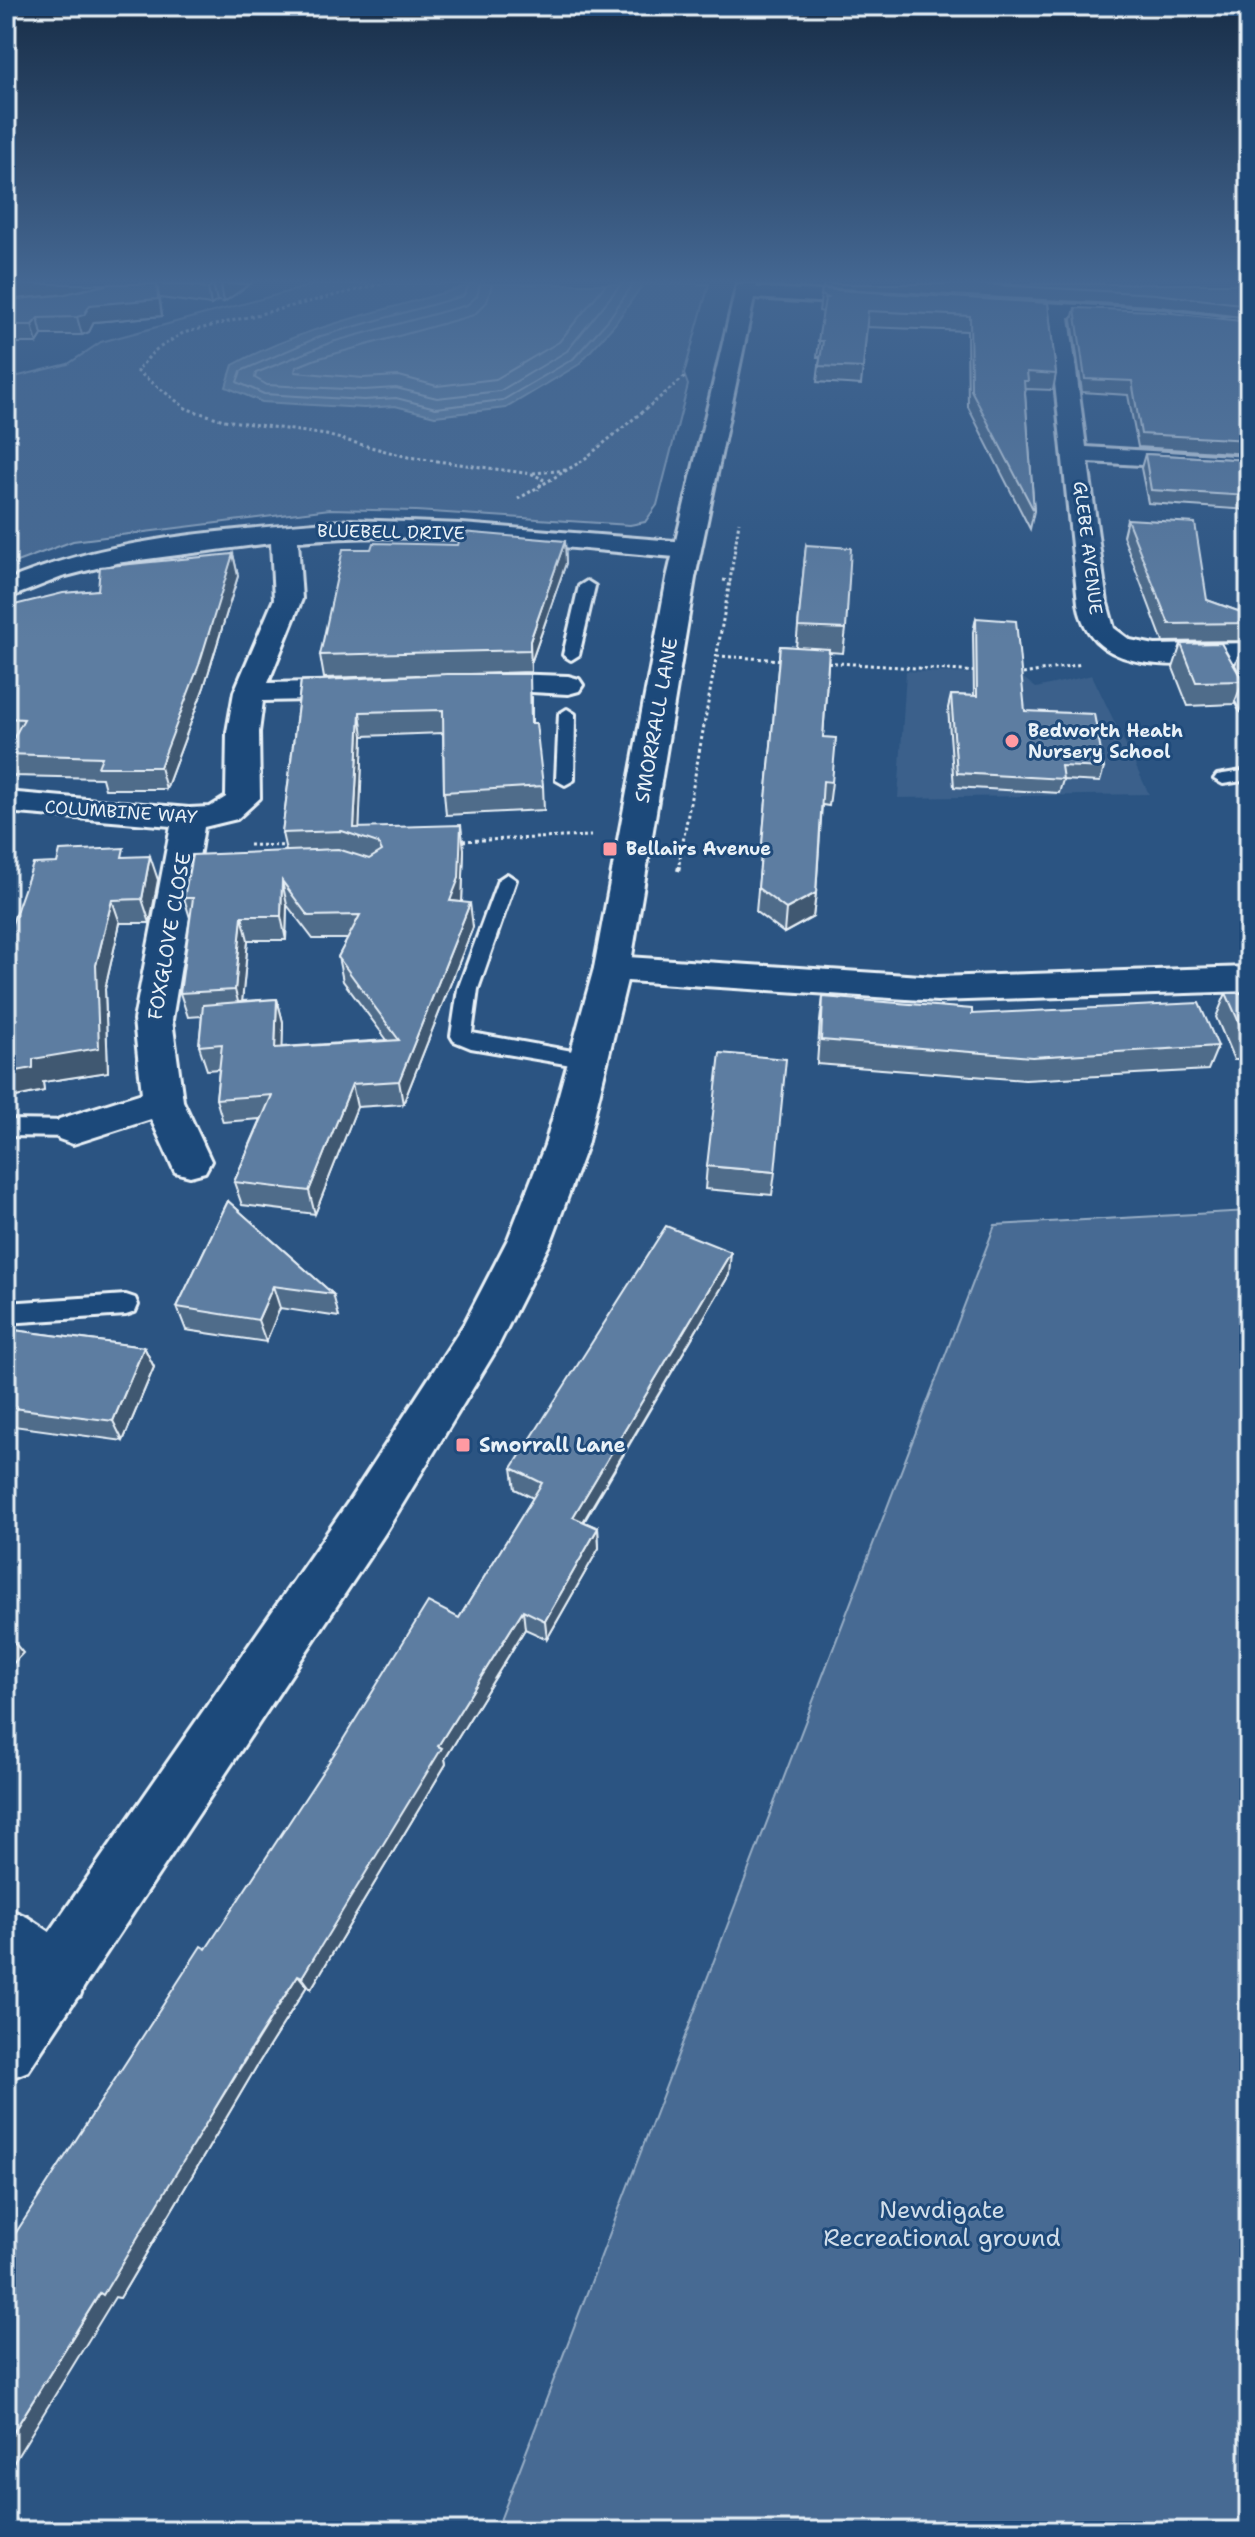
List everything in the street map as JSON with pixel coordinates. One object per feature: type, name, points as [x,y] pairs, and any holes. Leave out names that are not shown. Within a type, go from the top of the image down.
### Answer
[{"type":"street","name":"SMORRALL LANE","points":[[6,2049],[367,1517],[480,1337],[530,1239],[566,1145],[612,968],[687,550],[720,402]]},
{"type":"street","name":"GLEBE AVENUE","points":[[1070,402],[1096,620],[1108,639],[1121,646]]},
{"type":"street","points":[[1077,454],[1249,464]]},
{"type":"street","name":"BLUEBELL DRIVE","points":[[6,591],[78,563],[284,533],[367,528],[687,550]]},
{"type":"street","name":"COLUMBINE WAY","points":[[6,802],[187,850],[214,818],[232,810],[244,798],[243,732],[249,692],[288,599],[284,533]]},
{"type":"street","points":[[1121,646],[1147,653],[1249,652]]},
{"type":"street","points":[[445,684],[568,699],[571,655]]},
{"type":"street","points":[[249,692],[390,689]]},
{"type":"street","name":"FOXGLOVE CLOSE","points":[[187,850],[153,1020],[163,1101],[190,1161]]},
{"type":"street","points":[[612,968],[937,989],[1249,979]]},
{"type":"street","points":[[73,1129],[163,1101]]},
{"type":"street","points":[[6,1938],[58,1974]]},
{"type":"lane","points":[[571,655],[587,586]]},
{"type":"lane","points":[[1217,653],[1249,710]]},
{"type":"lane","points":[[565,780],[568,699]]},
{"type":"lane","points":[[1223,779],[1249,775]]},
{"type":"lane","points":[[507,880],[468,989],[461,1036],[471,1041],[589,1061]]},
{"type":"lane","points":[[6,1128],[73,1129]]},
{"type":"lane","points":[[6,1313],[126,1305]]},
{"type":"path","points":[[178,402],[187,409],[224,420],[326,435],[408,457],[532,474],[570,470]]},
{"type":"path","points":[[508,503],[536,493],[570,470],[653,402]]},
{"type":"path","points":[[532,474],[543,479],[536,493]]},
{"type":"path","points":[[677,882],[730,581]]},
{"type":"path","points":[[1007,674],[1022,675],[1101,660],[1121,646]]},
{"type":"path","points":[[717,656],[793,661]]},
{"type":"path","points":[[808,662],[991,673]]},
{"type":"path","points":[[451,841],[636,834]]},
{"type":"path","points":[[187,850],[296,846]]},
{"type":"shaded area","name":"Bedworth Heath Nursery School","points":[[906,671],[1021,676],[1036,688],[1092,675],[1149,794],[898,798]]},
{"type":"green space","points":[[6,402],[684,402],[657,505],[645,522],[630,525],[416,511],[330,509],[73,541],[6,566]]},
{"type":"green space","name":"Newdigate Recreational ground","points":[[1249,1211],[1249,2531],[496,2531],[995,1225]]},
{"type":"water","points":[[269,402],[515,402],[506,408],[435,416],[395,406],[364,408]]},
{"type":"building","points":[[977,402],[1026,402],[1034,511]]},
{"type":"building","points":[[1136,402],[1249,402],[1249,440],[1141,434]]},
{"type":"building","points":[[1145,454],[1249,460],[1249,496],[1151,490]]},
{"type":"building","points":[[1127,519],[1195,523],[1207,600],[1249,615],[1249,623],[1169,624]]},
{"type":"building","points":[[462,532],[565,541],[530,641],[530,650],[320,655],[343,549],[371,549],[373,543],[458,545]]},
{"type":"building","points":[[806,545],[851,548],[846,629],[798,627]]},
{"type":"building","points":[[233,554],[199,665],[160,767],[98,767],[102,757],[6,754],[24,719],[6,718],[6,607],[63,593],[98,590],[100,567]]},
{"type":"building","points":[[976,618],[1016,621],[1025,711],[1094,714],[1104,768],[1061,766],[1063,779],[957,773],[951,695],[977,696]]},
{"type":"building","points":[[1221,643],[1243,681],[1196,682],[1181,644]]},
{"type":"building","points":[[780,646],[829,649],[823,737],[836,738],[832,782],[823,781],[816,893],[786,909],[758,888]]},
{"type":"building","points":[[1249,646],[1249,659],[1242,647]]},
{"type":"building","points":[[447,674],[530,674],[531,723],[536,723],[543,786],[444,792],[443,710],[360,712],[354,828],[461,825],[459,878],[450,901],[470,903],[399,1081],[352,1084],[309,1191],[234,1182],[272,1095],[216,1099],[222,1044],[199,1046],[203,1005],[277,999],[275,1048],[399,1040],[338,957],[360,915],[308,916],[282,881],[281,916],[242,916],[235,990],[180,993],[193,898],[184,898],[192,855],[338,849],[369,859],[382,851],[378,843],[342,831],[282,833],[301,681]]},
{"type":"building","points":[[124,848],[122,857],[150,856],[142,899],[112,900],[96,965],[99,1048],[33,1059],[33,1068],[6,1073],[6,941],[33,864],[57,863],[60,851]]},
{"type":"building","points":[[1226,993],[1249,993],[1249,1036],[1245,1036]]},
{"type":"building","points":[[823,997],[972,1009],[972,1014],[1199,1003],[1218,1046],[1032,1057],[821,1040]]},
{"type":"building","points":[[720,1053],[786,1059],[775,1172],[707,1166]]},
{"type":"building","points":[[228,1201],[333,1294],[273,1286],[258,1320],[177,1307]]},
{"type":"building","points":[[666,1226],[731,1252],[573,1517],[598,1528],[545,1621],[523,1610],[438,1746],[442,1748],[302,1977],[298,1975],[247,2055],[103,2295],[100,2293],[6,2444],[6,2248],[201,1946],[206,1949],[336,1751],[428,1602],[459,1618],[542,1483],[512,1468]]},
{"type":"building","points":[[6,1329],[144,1347],[113,1421],[6,1407]]},
{"type":"place","name":"Bedworth Heath Nursery School","points":[[1012,741]]},
{"type":"place","name":"Bellairs Avenue","points":[[610,849]]},
{"type":"place","name":"Smorrall Lane","points":[[463,1445]]}]
